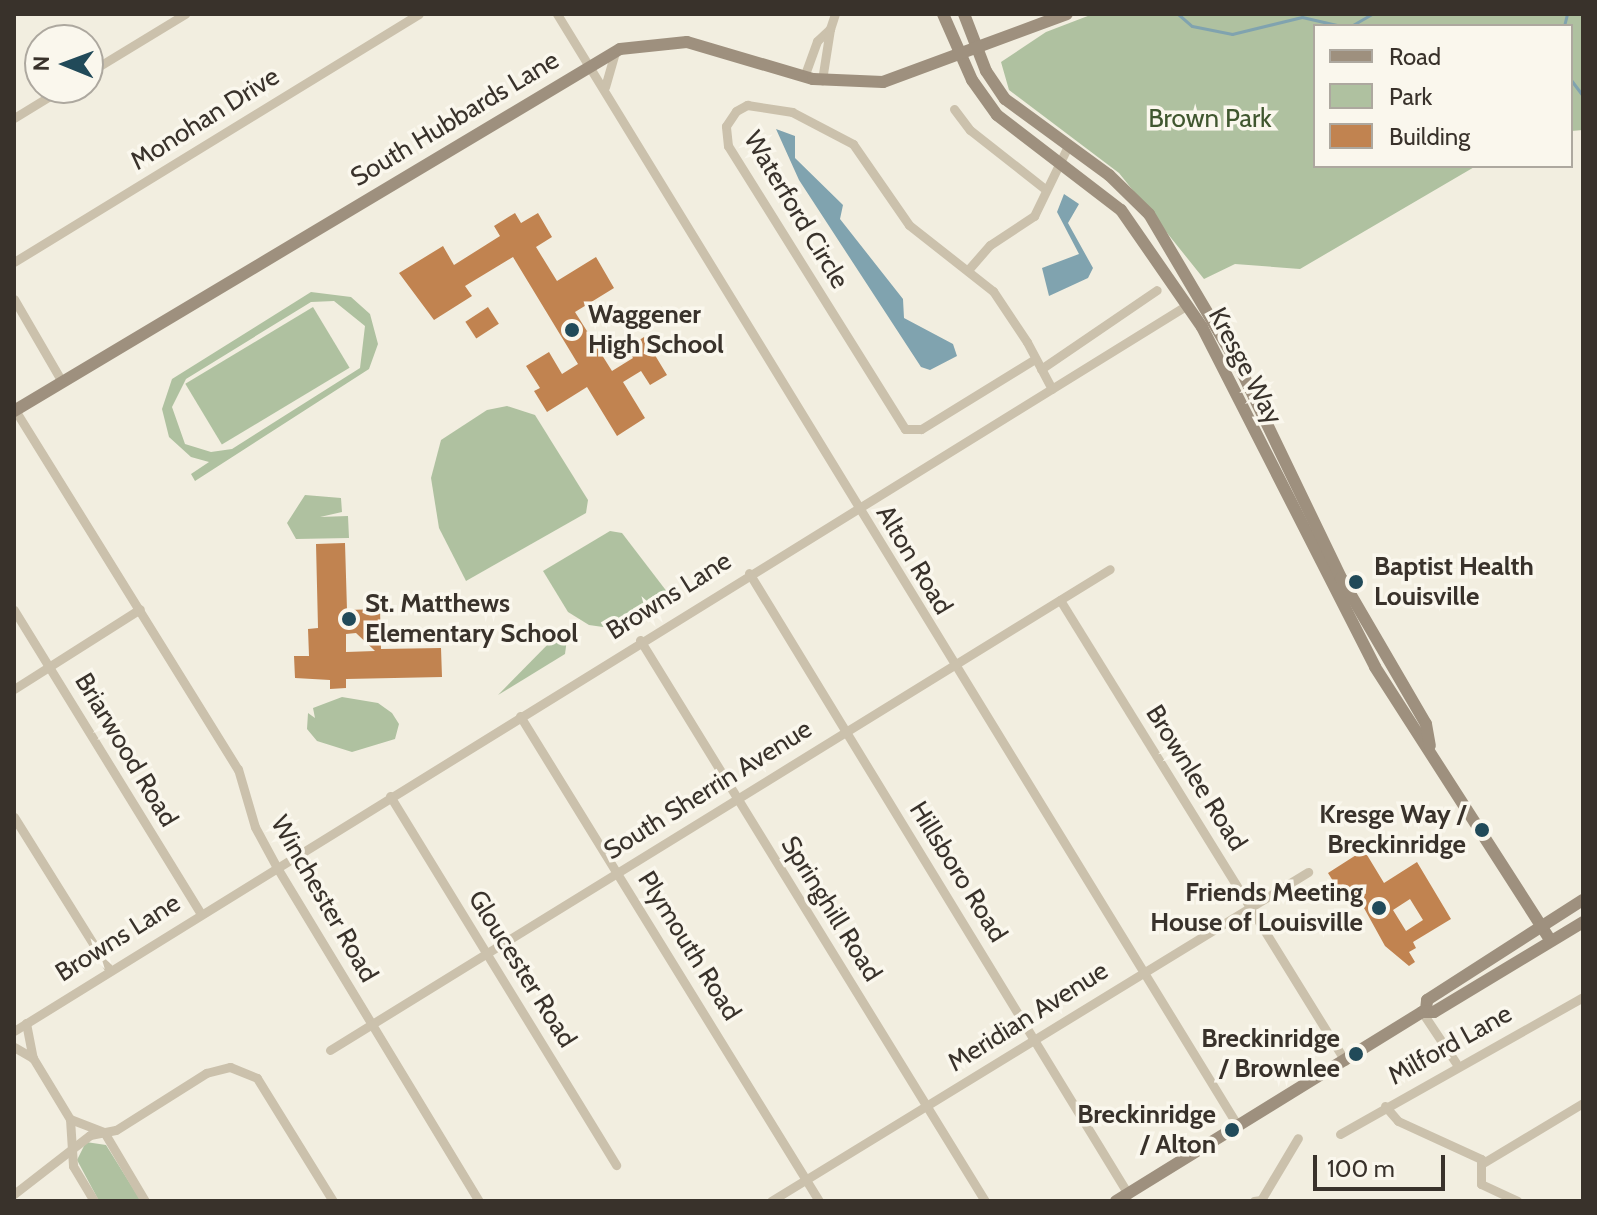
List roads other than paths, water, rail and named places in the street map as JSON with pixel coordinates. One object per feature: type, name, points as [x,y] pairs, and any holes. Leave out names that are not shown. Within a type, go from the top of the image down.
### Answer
[{"type":"street","points":[[104,63],[185,14]]},
{"type":"street","name":"Monohan Drive","points":[[14,262],[419,14]]},
{"type":"street","name":"Alton Road","points":[[557,14],[953,666],[1238,1126]]},
{"type":"street","points":[[822,80],[835,14]]},
{"type":"street","name":"Kresge Way","points":[[943,14],[960,56],[1005,124],[1121,210],[1187,305],[1229,374],[1338,604],[1413,730],[1430,746],[1550,940]]},
{"type":"street","name":"Kresge Way","points":[[964,14],[976,50],[1005,99],[1136,199],[1184,272],[1240,368],[1341,578],[1426,724],[1430,746]]},
{"type":"street","points":[[960,56],[1067,14]]},
{"type":"street","points":[[804,77],[817,41],[830,29]]},
{"type":"street","name":"South Hubbards Lane","points":[[14,411],[61,380],[615,52],[687,42],[804,77],[883,82],[960,56]]},
{"type":"street","points":[[605,91],[615,52]]},
{"type":"street","points":[[14,118],[37,104]]},
{"type":"street","name":"Waterford Circle","points":[[1038,364],[921,429],[903,426],[728,146],[726,126],[747,105],[792,112],[837,132],[864,158],[909,225],[996,294],[1038,364],[1052,389]]},
{"type":"street","points":[[954,109],[970,130],[1045,189]]},
{"type":"street","points":[[968,270],[990,245],[1034,216],[1067,148]]},
{"type":"street","points":[[1038,364],[1157,290]]},
{"type":"street","points":[[14,299],[61,380]]},
{"type":"street","name":"Browns Lane","points":[[18,1026],[856,506],[1187,305]]},
{"type":"street","name":"Winchester Road","points":[[14,411],[238,769],[255,827],[276,866],[479,1201]]},
{"type":"street","name":"South Sherrin Avenue","points":[[330,1050],[371,1021],[1110,569]]},
{"type":"street","name":"Hillsboro Road","points":[[749,573],[1035,1039],[1121,1199]]},
{"type":"street","name":"Brownlee Road","points":[[1060,600],[1345,1061]]},
{"type":"street","points":[[14,689],[140,609]]},
{"type":"street","name":"Briarwood Road","points":[[14,610],[200,912]]},
{"type":"street","name":"Springhill Road","points":[[640,640],[985,1201]]},
{"type":"street","name":"Plymouth Road","points":[[520,716],[819,1201]]},
{"type":"street","name":"Gloucester Road","points":[[390,796],[616,1165]]},
{"type":"street","points":[[14,817],[109,969]]},
{"type":"street","name":"Meridian Avenue","points":[[771,1201],[1308,872]]},
{"type":"street","points":[[1456,1063],[1424,1011],[1427,1000],[1583,900]]},
{"type":"street","points":[[1121,1199],[1424,1011],[1434,1012],[1583,922]]},
{"type":"street","name":"Milford Lane","points":[[1340,1134],[1456,1063],[1583,997]]},
{"type":"street","points":[[18,1026],[33,1058],[70,1119],[69,1154],[94,1201]]},
{"type":"street","points":[[14,1047],[33,1058]]},
{"type":"street","points":[[14,1194],[69,1154],[104,1132],[158,1107],[206,1073],[237,1067],[257,1078],[333,1201]]},
{"type":"street","points":[[1483,1163],[1583,1103]]},
{"type":"street","points":[[1385,1106],[1392,1117],[1483,1163]]},
{"type":"street","points":[[70,1119],[104,1132],[145,1201]]},
{"type":"street","points":[[1260,1201],[1298,1138]]},
{"type":"street","points":[[1483,1163],[1481,1184],[1517,1201]]},
{"type":"water","points":[[776,129],[795,136],[795,158],[843,205],[840,219],[903,299],[904,318],[953,344],[957,356],[930,370],[921,367],[799,180]]},
{"type":"water","points":[[1064,194],[1079,204],[1068,223],[1093,268],[1088,278],[1049,296],[1042,268],[1079,254],[1057,212]]},
{"type":"waterway","points":[[1178,14],[1192,26],[1232,34],[1302,17],[1332,24]]},
{"type":"waterway","points":[[1354,24],[1372,14]]},
{"type":"waterway","points":[[1564,24],[1567,14]]},
{"type":"waterway","points":[[1573,83],[1583,96]]},
{"type":"place","name":"Waggener High School","points":[[572,330]]},
{"type":"place","name":"Baptist Health Louisville","points":[[1356,582]]},
{"type":"place","name":"St. Matthews Elementary School","points":[[349,619]]},
{"type":"place","name":"Kresge Way / Breckinridge","points":[[1482,830]]},
{"type":"place","name":"Friends Meeting House of Louisville","points":[[1379,908]]},
{"type":"place","name":"Breckinridge / Brownlee","points":[[1356,1054]]},
{"type":"place","name":"Breckinridge / Alton","points":[[1232,1130]]},
{"type":"park label","name":"Brown Park","points":[[1210,119]]}]
